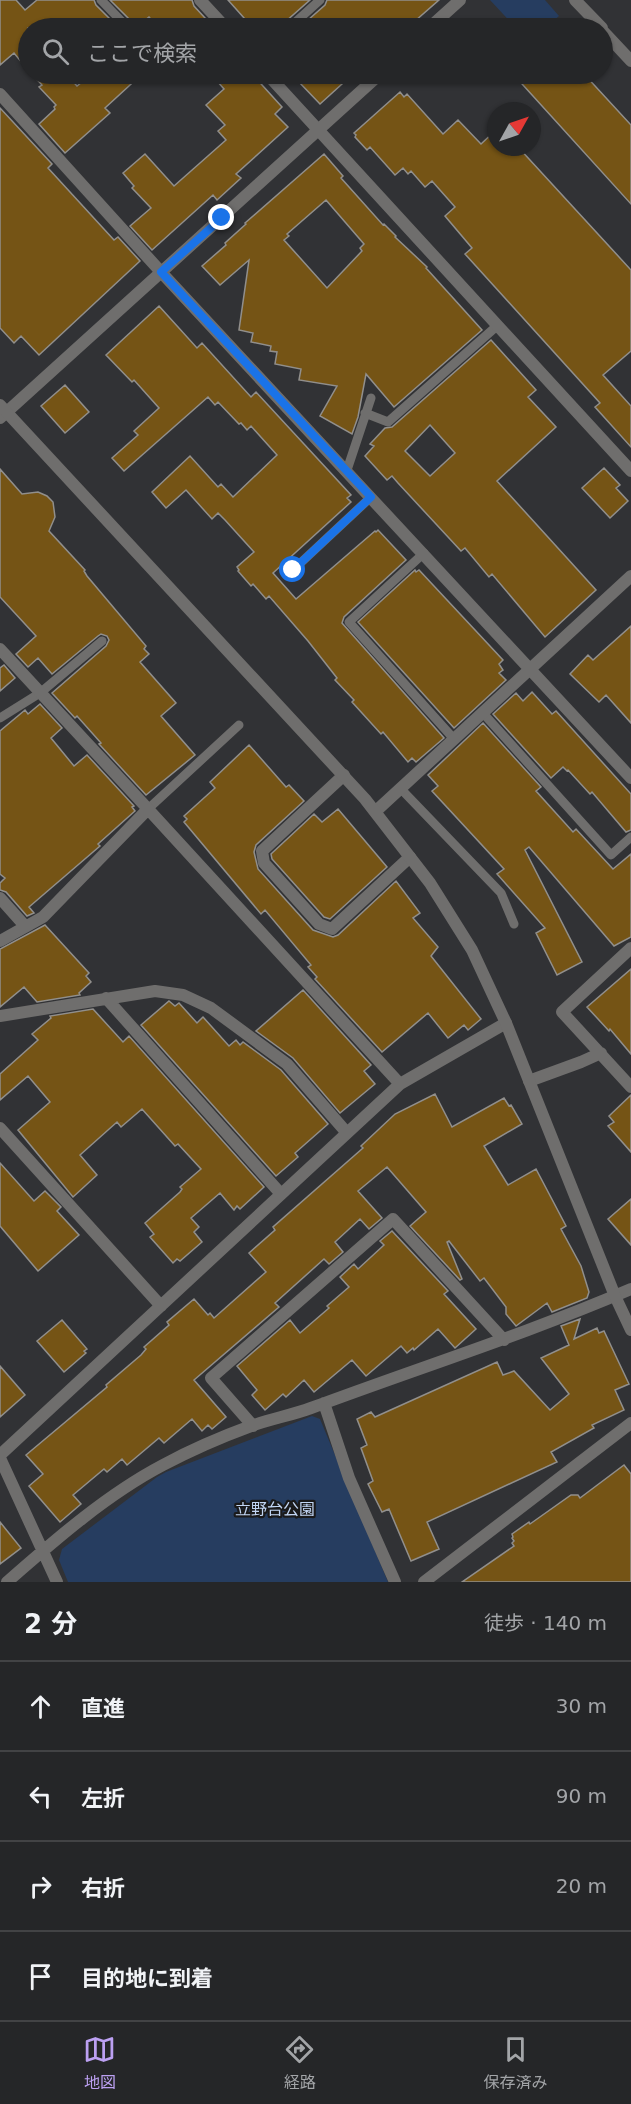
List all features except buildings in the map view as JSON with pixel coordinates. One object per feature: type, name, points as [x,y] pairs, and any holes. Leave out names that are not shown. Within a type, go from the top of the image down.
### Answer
[{"type":"street","points":[[200,0],[212,18]]},
{"type":"street","points":[[440,18],[460,0]]},
{"type":"street","points":[[575,0],[592,18]]},
{"type":"street","points":[[613,41],[631,61]]},
{"type":"street","points":[[276,84],[631,471]]},
{"type":"street","points":[[369,84],[2,412],[344,775],[376,811],[430,883],[472,950],[506,1023],[615,1296],[631,1330]]},
{"type":"street","points":[[0,94],[161,272],[631,778]]},
{"type":"street","points":[[376,811],[631,576]]},
{"type":"street","points":[[0,649],[400,1084]]},
{"type":"street","points":[[344,775],[262,851],[264,863],[319,924],[332,929],[410,856]]},
{"type":"street","points":[[0,941],[43,917],[148,809]]},
{"type":"street","points":[[0,898],[25,926]]},
{"type":"street","points":[[631,948],[562,1012],[631,1087]]},
{"type":"street","points":[[0,1016],[155,991],[183,995],[211,1008],[287,1064],[347,1133]]},
{"type":"street","points":[[106,998],[281,1194]]},
{"type":"street","points":[[57,1582],[0,1457],[400,1084],[506,1023]]},
{"type":"street","points":[[529,1081],[601,1053]]},
{"type":"street","points":[[0,1128],[161,1306]]},
{"type":"street","points":[[253,1426],[211,1378],[393,1219],[504,1340]]},
{"type":"street","points":[[7,1582],[113,1496],[161,1466],[224,1436],[504,1340],[631,1289]]},
{"type":"street","points":[[324,1403],[349,1478],[395,1582]]},
{"type":"street","points":[[424,1582],[631,1423]]},
{"type":"lane","points":[[102,0],[119,18]]},
{"type":"lane","points":[[300,18],[320,0]]},
{"type":"lane","points":[[365,413],[387,422],[498,326]]},
{"type":"lane","points":[[346,470],[371,398]]},
{"type":"lane","points":[[293,570],[371,497]]},
{"type":"lane","points":[[424,553],[349,622],[454,739]]},
{"type":"lane","points":[[0,718],[40,693],[102,641]]},
{"type":"lane","points":[[482,712],[611,855],[631,837]]},
{"type":"lane","points":[[148,809],[239,725]]},
{"type":"lane","points":[[400,789],[501,893],[514,924]]},
{"type":"green space","points":[[490,0],[545,0],[559,16],[557,18],[507,18]]},
{"type":"green space","name":"立野台公園","points":[[312,1416],[320,1419],[388,1582],[68,1582],[59,1560],[62,1549],[157,1477]]},
{"type":"route","points":[[222,218],[161,272],[371,497],[293,570]]}]
